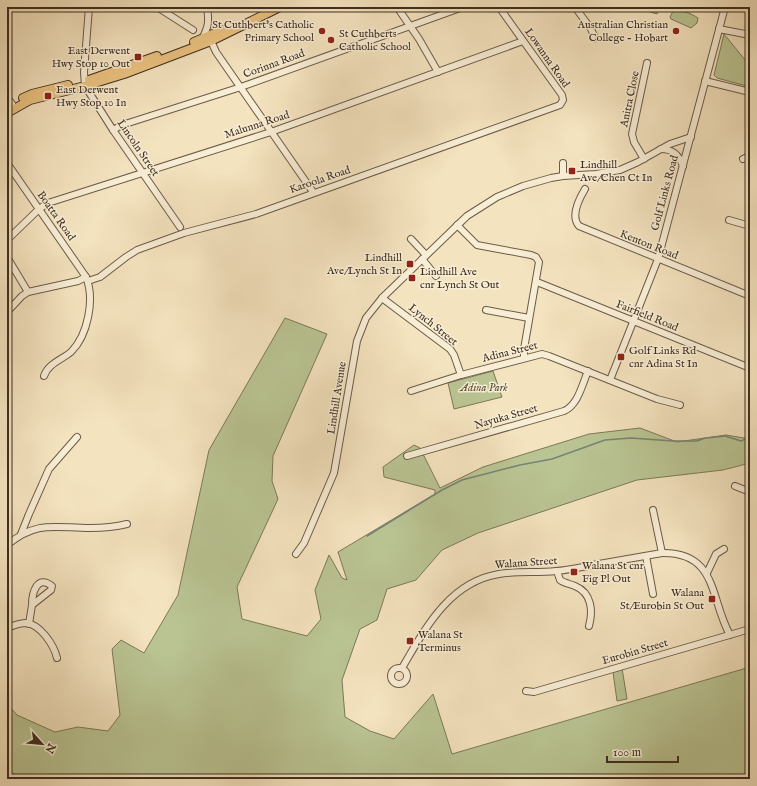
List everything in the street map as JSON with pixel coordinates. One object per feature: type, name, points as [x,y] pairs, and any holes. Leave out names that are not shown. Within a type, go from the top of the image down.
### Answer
[{"type":"main road","points":[[9,103],[32,94],[85,84],[222,31],[268,7]]},
{"type":"main road","points":[[7,112],[30,100],[124,74],[211,42],[280,7]]},
{"type":"street","points":[[85,84],[89,7]]},
{"type":"street","points":[[156,7],[193,30]]},
{"type":"street","points":[[202,39],[208,28],[209,21],[207,7]]},
{"type":"street","points":[[397,7],[438,72]]},
{"type":"street","name":"Corinna Road","points":[[114,130],[122,125],[240,87],[463,7]]},
{"type":"street","name":"Lowanna Road","points":[[499,7],[562,95],[562,102]]},
{"type":"street","points":[[576,7],[591,29],[595,38]]},
{"type":"street","name":"Golf Links Road","points":[[610,380],[658,259],[725,7]]},
{"type":"street","points":[[209,21],[214,28],[222,31]]},
{"type":"street","points":[[719,29],[750,35]]},
{"type":"street","name":"Malunna Road","points":[[7,240],[39,208],[52,201],[272,132],[523,41]]},
{"type":"street","points":[[211,42],[216,52],[313,192]]},
{"type":"street","name":"Anitra Close","points":[[644,159],[634,142],[632,134],[647,63]]},
{"type":"street","points":[[705,81],[750,92]]},
{"type":"street","name":"Lincoln Street","points":[[85,84],[114,130],[180,227]]},
{"type":"street","name":"Karoola Road","points":[[7,312],[22,296],[28,292],[100,277],[137,250],[184,233],[256,214],[313,192],[557,106],[562,102]]},
{"type":"street","name":"Lindhill Avenue","points":[[296,554],[304,543],[334,473],[357,341],[366,318],[382,298],[457,225],[475,210],[510,191],[523,186],[563,176],[608,172],[630,166],[670,144],[691,137]]},
{"type":"street","points":[[660,150],[667,149],[675,152],[681,159],[683,166]]},
{"type":"street","points":[[743,159],[750,156]]},
{"type":"street","name":"Boatta Road","points":[[7,163],[87,279]]},
{"type":"street","points":[[563,163],[563,176]]},
{"type":"street","name":"Kenton Road","points":[[586,189],[580,199],[575,217],[579,226],[750,296]]},
{"type":"street","points":[[729,220],[750,226]]},
{"type":"street","points":[[457,225],[477,245],[531,255],[536,257],[539,262],[537,282],[524,349],[524,358]]},
{"type":"street","points":[[411,239],[436,276]]},
{"type":"street","points":[[7,257],[28,292]]},
{"type":"street","points":[[44,376],[49,367],[72,351],[80,339],[89,313],[90,296],[87,279]]},
{"type":"street","name":"Fairfield Road","points":[[537,282],[750,368]]},
{"type":"street","name":"Lynch Street","points":[[382,298],[450,350],[454,355],[461,375]]},
{"type":"street","points":[[486,310],[530,318]]},
{"type":"street","name":"Adina Street","points":[[411,391],[461,375],[538,354],[545,354],[657,399],[680,405]]},
{"type":"street","name":"Nayuka Street","points":[[407,456],[564,411],[570,408],[574,403],[588,371]]},
{"type":"street","points":[[21,534],[49,470],[77,437]]},
{"type":"street","points":[[735,486],[750,492]]},
{"type":"street","points":[[654,510],[662,553]]},
{"type":"street","points":[[7,545],[21,534],[44,526],[102,528],[127,524]]},
{"type":"street","points":[[707,573],[716,554],[724,549]]},
{"type":"street","name":"Walana Street","points":[[402,668],[420,637],[439,610],[467,585],[487,576],[557,571],[662,553],[671,553],[684,556],[696,563],[707,573],[725,625],[730,635]]},
{"type":"street","points":[[646,556],[652,594]]},
{"type":"street","points":[[557,571],[560,580],[577,587],[588,598],[592,610],[589,626]]},
{"type":"street","points":[[29,624],[32,605]]},
{"type":"street","points":[[7,628],[22,623],[36,627],[43,633],[53,647],[57,658]]},
{"type":"street","name":"Eurobin Street","points":[[526,691],[534,692],[750,629]]},
{"type":"green space","points":[[646,7],[659,7],[657,14],[647,11]]},
{"type":"green space","points":[[673,11],[683,11],[698,18],[697,23],[691,28],[671,19],[670,17]]},
{"type":"green space","points":[[724,34],[750,66],[750,87],[717,78],[714,75]]},
{"type":"green space","points":[[285,318],[327,334],[273,456],[272,481],[278,499],[237,587],[242,619],[307,636],[321,619],[315,590],[329,555],[342,578],[347,580],[338,552],[435,494],[435,490],[384,477],[383,467],[414,445],[420,448],[440,488],[483,467],[589,434],[640,428],[677,442],[726,435],[750,439],[750,453],[746,464],[723,470],[637,480],[478,533],[442,550],[416,580],[387,589],[377,620],[360,629],[342,680],[345,717],[370,731],[394,739],[433,694],[452,754],[750,667],[750,779],[26,779],[7,772],[7,707],[9,706],[17,715],[55,732],[78,727],[108,731],[120,715],[112,649],[121,640],[144,653],[178,595],[209,450]]},
{"type":"green space","name":"Adina Park","points":[[493,371],[502,397],[454,409],[448,383]]},
{"type":"green space","points":[[622,668],[627,699],[617,701],[613,672]]},
{"type":"waterway","points":[[707,438],[725,436],[741,441],[750,437]]},
{"type":"waterway","points":[[367,536],[442,490],[462,480],[520,465],[552,459],[605,440],[631,438],[697,441],[705,438]]},
{"type":"place","name":"St Cuthbert's Catholic Primary School","points":[[322,31]]},
{"type":"place","name":"Australian Christian College - Hobart","points":[[676,31]]},
{"type":"place","name":"St Cuthberts Catholic School","points":[[331,40]]},
{"type":"place","name":"East Derwent Hwy Stop 10 Out","points":[[138,57]]},
{"type":"place","name":"East Derwent Hwy Stop 10 In","points":[[48,96]]},
{"type":"place","name":"Lindhill Ave/Chen Ct In","points":[[572,171]]},
{"type":"place","name":"Lindhill Ave/Lynch St In","points":[[410,264]]},
{"type":"place","name":"Lindhill Ave cnr Lynch St Out","points":[[412,278]]},
{"type":"place","name":"Golf Links Rd cnr Adina St In","points":[[621,357]]},
{"type":"place","name":"Walana St cnr Fig Pl Out","points":[[574,572]]},
{"type":"place","name":"Walana St/Eurobin St Out","points":[[712,599]]},
{"type":"place","name":"Walana St Terminus","points":[[410,641]]}]
